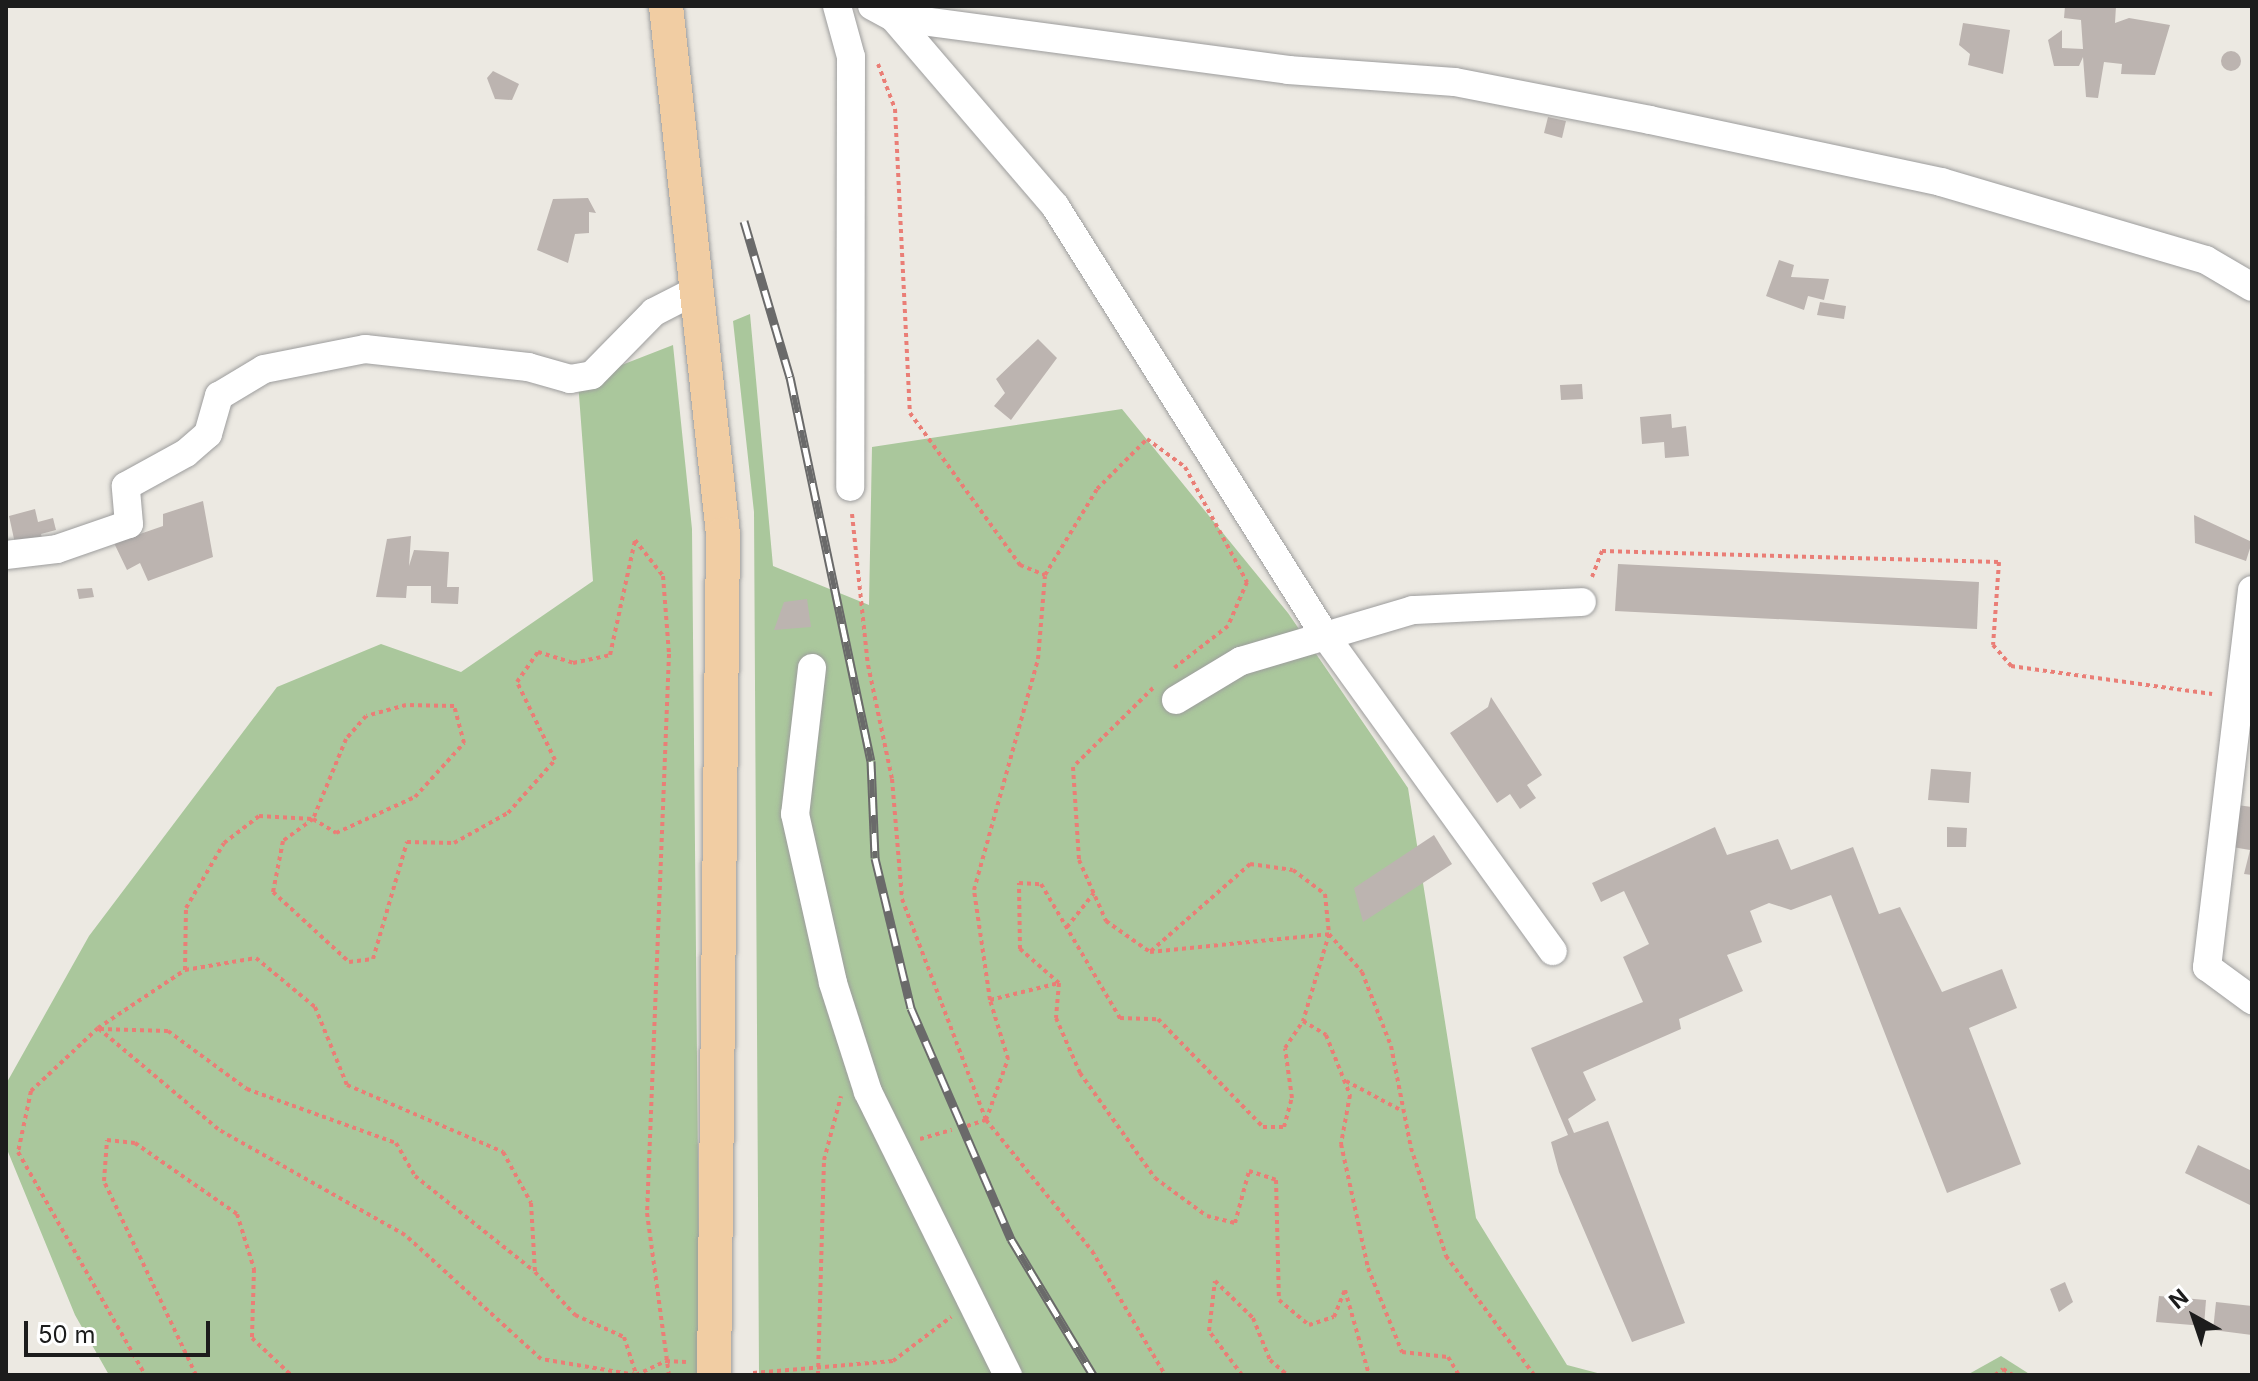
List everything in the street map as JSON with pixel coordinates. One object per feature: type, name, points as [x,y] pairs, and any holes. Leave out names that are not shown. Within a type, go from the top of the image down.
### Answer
[{"type":"main road","points":[[666,6],[723,534],[702,1369]]},
{"type":"street","points":[[837,6],[851,57],[850,487]]},
{"type":"street","points":[[882,11],[1288,70],[1455,82],[1650,120],[1941,182],[2206,260],[2252,287]]},
{"type":"street","points":[[882,11],[1055,206],[1324,634],[1553,951]]},
{"type":"street","points":[[6,555],[57,549],[129,524],[126,486],[186,453],[208,434],[219,396],[264,369],[365,349],[581,377],[607,362],[654,312],[697,290]]},
{"type":"street","points":[[2252,590],[2207,967],[2252,1000]]},
{"type":"street","points":[[1176,700],[1241,661],[1413,610],[1582,602]]},
{"type":"street","points":[[812,668],[795,814],[809,893],[868,1092],[1008,1375]]},
{"type":"path","points":[[851,57],[884,66],[895,109],[910,413],[1020,565],[1045,575]]},
{"type":"path","points":[[986,1120],[1008,1059],[990,1000],[974,890],[1038,659],[1045,575],[1097,489],[1147,439],[1185,467],[1247,582],[1228,626],[1073,767],[1079,860],[1106,921],[1150,952],[1329,934]]},
{"type":"path","points":[[850,487],[902,899],[986,1120],[1092,1251],[1165,1375]]},
{"type":"path","points":[[185,970],[186,908],[224,843],[259,816],[313,819],[336,833],[415,797],[464,743],[454,706],[406,705],[366,716],[346,739],[313,819],[283,841],[273,892],[349,962],[373,959],[407,842],[454,843],[508,813],[555,760],[517,682],[538,652],[573,663],[610,655],[635,540],[663,576],[669,654],[647,1213],[669,1375]]},
{"type":"path","points":[[1582,602],[1602,551],[1999,562],[1993,645],[2011,666],[2216,694],[2236,713]]},
{"type":"path","points":[[1059,983],[1020,949],[1019,883],[1041,884],[1120,1018],[1158,1019],[1263,1127],[1284,1127],[1292,1098],[1285,1048],[1303,1021],[1329,934],[1325,894],[1293,870],[1250,864],[1150,952]]},
{"type":"path","points":[[1067,927],[1094,893]]},
{"type":"path","points":[[1329,934],[1362,972],[1391,1046],[1404,1112],[1446,1256],[1534,1375]]},
{"type":"path","points":[[145,1375],[18,1152],[31,1091],[98,1028],[185,970],[256,958],[315,1007],[347,1085],[503,1152],[531,1203],[535,1272]]},
{"type":"path","points":[[990,1000],[1059,983]]},
{"type":"path","points":[[1059,983],[1056,1018],[1080,1073],[1155,1178],[1207,1216],[1235,1223],[1249,1171],[1276,1180],[1279,1300],[1309,1325],[1334,1317],[1345,1290],[1369,1375]]},
{"type":"path","points":[[1303,1021],[1326,1035],[1350,1095],[1341,1144],[1368,1268],[1402,1352],[1448,1357],[1459,1375]]},
{"type":"path","points":[[98,1028],[168,1031],[247,1089],[396,1143],[415,1176],[535,1272],[575,1315],[624,1337],[636,1375],[541,1359],[405,1235],[218,1129],[98,1028]]},
{"type":"path","points":[[1344,1080],[1404,1112]]},
{"type":"path","points":[[818,1372],[824,1160],[843,1090]]},
{"type":"path","points":[[967,1126],[986,1120]]},
{"type":"path","points":[[894,1146],[952,1130]]},
{"type":"path","points":[[196,1375],[104,1181],[107,1140],[135,1143],[237,1214],[254,1269],[252,1338],[291,1375]]},
{"type":"path","points":[[1242,1375],[1209,1331],[1215,1281],[1253,1318],[1270,1360],[1287,1375]]},
{"type":"path","points":[[753,1373],[818,1372],[893,1361],[972,1302]]},
{"type":"path","points":[[636,1375],[666,1361],[702,1369]]},
{"type":"path","points":[[1995,1375],[2003,1369],[2013,1375]]},
{"type":"green space","points":[[750,314],[773,566],[869,605],[872,447],[1122,409],[1288,613],[1408,788],[1476,1218],[1567,1365],[1605,1375],[759,1375],[754,512],[733,321]]},
{"type":"green space","points":[[673,345],[692,529],[700,1375],[109,1375],[75,1315],[6,1147],[6,1084],[89,936],[277,687],[381,644],[461,672],[593,581],[578,382]]},
{"type":"green space","points":[[2001,1356],[2031,1375],[1967,1375]]},
{"type":"building","points":[[2065,6],[2116,6],[2115,23],[2129,18],[2170,25],[2155,75],[2121,74],[2122,64],[2104,62],[2098,98],[2086,97],[2083,57],[2079,66],[2054,66],[2048,40],[2062,30],[2062,48],[2083,49],[2081,20],[2064,18]]},
{"type":"building","points":[[1963,23],[2010,30],[2003,74],[1968,65],[1970,54],[1959,45]]},
{"type":"building","points":[[2227,51],[2235,51],[2241,61],[2235,71],[2227,71],[2221,65],[2221,57]]},
{"type":"building","points":[[493,71],[519,84],[512,100],[495,99],[487,78]]},
{"type":"building","points":[[1548,117],[1566,121],[1562,138],[1544,133]]},
{"type":"building","points":[[588,198],[596,213],[589,212],[589,233],[575,234],[568,263],[537,250],[553,199]]},
{"type":"building","points":[[1779,260],[1794,265],[1791,277],[1829,279],[1824,300],[1808,296],[1804,310],[1766,296]]},
{"type":"building","points":[[1820,302],[1846,306],[1844,319],[1817,315]]},
{"type":"building","points":[[1038,339],[1057,358],[1011,420],[994,406],[1005,393],[996,379]]},
{"type":"building","points":[[1582,384],[1583,399],[1561,400],[1560,385]]},
{"type":"building","points":[[1671,414],[1672,428],[1686,426],[1689,456],[1665,458],[1664,442],[1642,444],[1640,417]]},
{"type":"building","points":[[203,501],[213,557],[148,581],[140,563],[127,570],[114,543],[163,526],[163,514]]},
{"type":"building","points":[[35,509],[38,522],[53,518],[56,530],[41,534],[43,542],[16,548],[9,516]]},
{"type":"building","points":[[2194,515],[2252,542],[2246,561],[2195,543]]},
{"type":"building","points":[[411,536],[409,566],[414,550],[449,552],[447,587],[459,587],[458,604],[431,603],[431,586],[407,586],[406,598],[376,597],[387,539]]},
{"type":"building","points":[[1618,564],[1979,582],[1977,629],[1615,611]]},
{"type":"building","points":[[92,588],[94,597],[79,599],[77,589]]},
{"type":"building","points":[[807,599],[811,627],[774,630],[784,602]]},
{"type":"building","points":[[1491,697],[1542,775],[1527,785],[1536,798],[1520,809],[1510,794],[1497,803],[1450,733],[1488,707]]},
{"type":"building","points":[[1931,769],[1971,772],[1969,803],[1928,800]]},
{"type":"building","points":[[2237,805],[2252,807],[2252,875],[2244,874],[2250,850],[2232,847]]},
{"type":"building","points":[[1715,827],[1727,855],[1778,839],[1791,870],[1853,847],[1879,914],[1900,907],[1942,992],[2002,969],[2017,1008],[1969,1028],[2021,1164],[1947,1193],[1831,895],[1791,910],[1769,903],[1750,911],[1762,942],[1727,955],[1743,991],[1679,1019],[1681,1029],[1583,1072],[1596,1100],[1568,1119],[1574,1133],[1608,1121],[1685,1323],[1632,1342],[1559,1172],[1551,1142],[1568,1135],[1531,1048],[1643,1002],[1623,957],[1649,944],[1624,891],[1601,902],[1592,883]]},
{"type":"building","points":[[1947,827],[1967,828],[1966,847],[1947,847]]},
{"type":"building","points":[[1434,835],[1452,864],[1363,922],[1354,888]]},
{"type":"building","points":[[2198,1145],[2252,1171],[2252,1206],[2185,1173]]},
{"type":"building","points":[[2065,1282],[2073,1302],[2059,1312],[2050,1289]]},
{"type":"building","points":[[2159,1296],[2206,1300],[2204,1326],[2156,1322]]},
{"type":"building","points":[[2216,1302],[2252,1306],[2252,1335],[2213,1330]]},
{"type":"railway","points":[[744,221],[790,377],[871,761],[875,858],[911,1008],[1011,1239],[1093,1375]]}]
